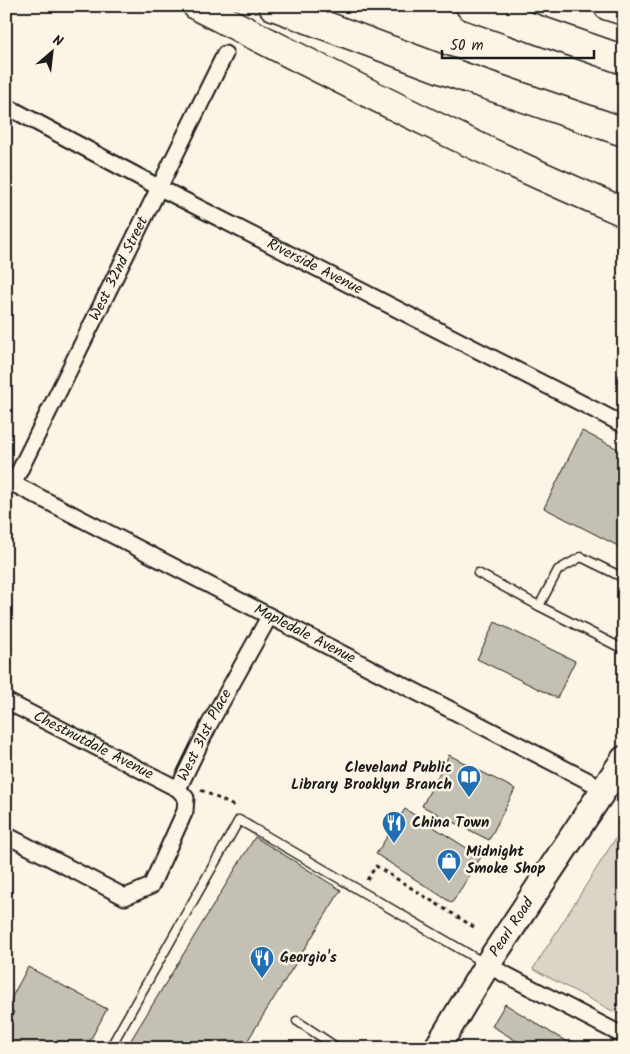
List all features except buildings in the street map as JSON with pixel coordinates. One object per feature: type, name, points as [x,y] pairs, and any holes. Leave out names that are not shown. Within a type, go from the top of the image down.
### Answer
[{"type":"highway","points":[[197,6],[508,161],[624,212]]},
{"type":"highway","points":[[273,6],[446,71],[624,132]]},
{"type":"highway","points":[[470,6],[624,60]]},
{"type":"highway","points":[[608,6],[624,11]]},
{"type":"main road","name":"Pearl Road","points":[[437,1048],[488,965],[624,759]]},
{"type":"street","name":"West 32nd Street","points":[[10,482],[160,188],[225,54]]},
{"type":"street","name":"Riverside Avenue","points":[[7,108],[624,425]]},
{"type":"street","name":"Mapledale Avenue","points":[[10,482],[604,789]]},
{"type":"street","name":"West 31st Place","points":[[6,835],[125,897],[150,886],[185,811],[186,798],[178,789],[210,724],[269,617]]},
{"type":"street","name":"Chestnutdale Avenue","points":[[6,701],[178,789]]},
{"type":"street","points":[[488,965],[624,1036]]},
{"type":"lane","points":[[539,606],[558,570],[581,557],[624,578]]},
{"type":"lane","points":[[478,574],[623,649]]},
{"type":"lane","points":[[110,1048],[239,820],[488,965]]},
{"type":"lane","points":[[297,1021],[338,1048]]},
{"type":"path","points":[[199,788],[236,808]]},
{"type":"path","points":[[364,883],[376,866],[477,929]]},
{"type":"shaded area","points":[[624,825],[624,1017],[533,969]]},
{"type":"place","name":"Cleveland Public Library Brooklyn Branch","points":[[469,798]]},
{"type":"place","name":"China Town","points":[[394,844]]},
{"type":"place","name":"Midnight Smoke Shop","points":[[449,882]]},
{"type":"place","name":"Georgio's","points":[[262,979]]}]
